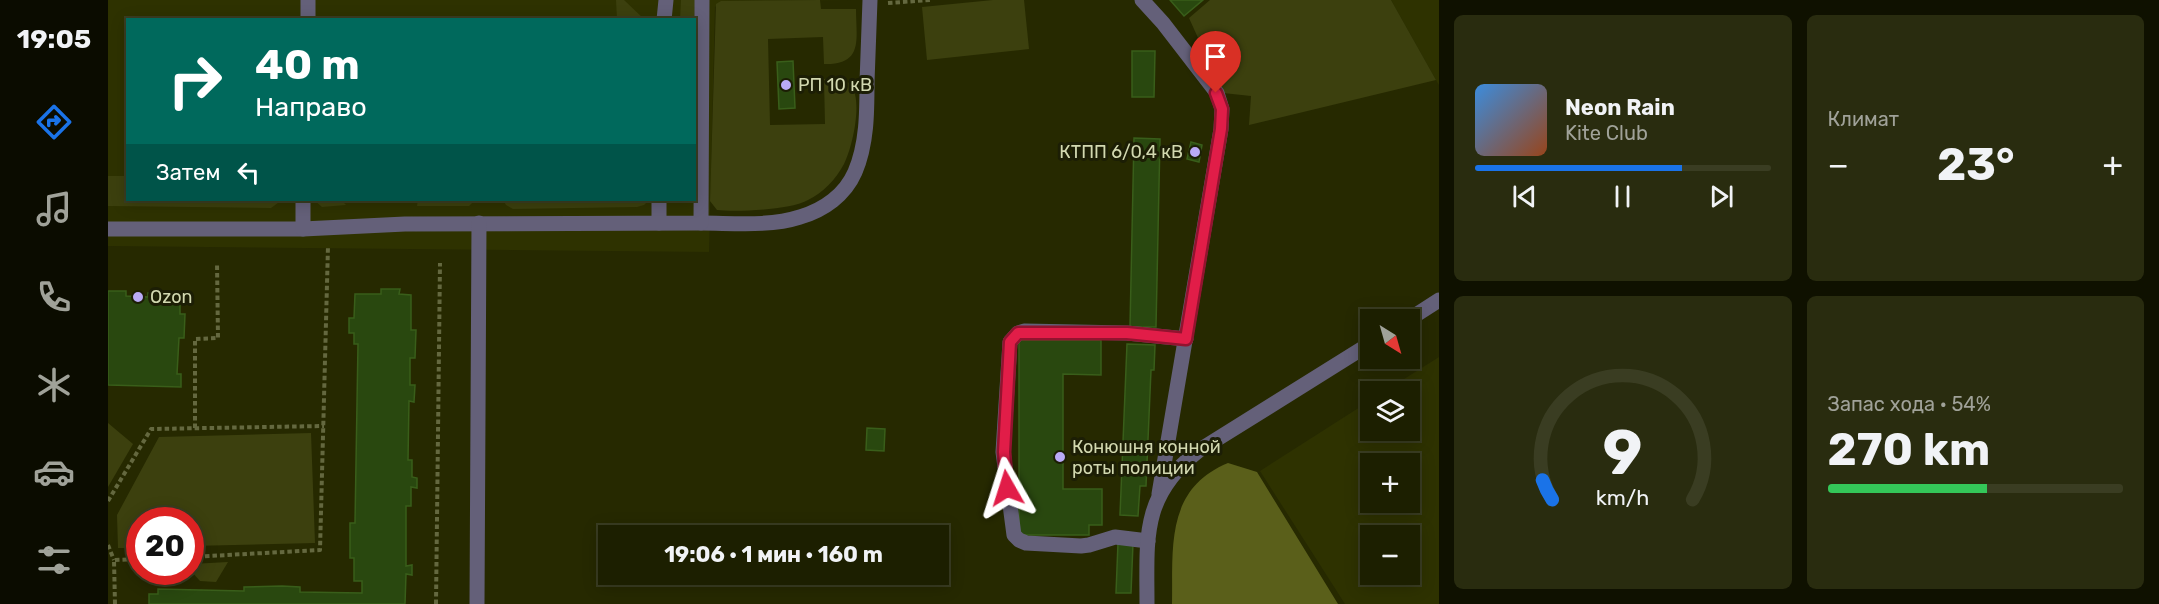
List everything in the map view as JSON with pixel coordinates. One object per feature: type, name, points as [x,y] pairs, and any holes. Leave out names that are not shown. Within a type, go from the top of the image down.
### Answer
[{"type":"street","points":[[308,0],[308,18]]},
{"type":"street","points":[[664,18],[666,0]]},
{"type":"street","points":[[700,223],[702,0]]},
{"type":"street","points":[[1142,0],[1163,23],[1216,93],[1222,109],[1221,129],[1159,494],[1148,527],[1147,604]]},
{"type":"street","points":[[108,229],[303,229],[479,223],[771,223],[799,218],[813,213],[834,200],[849,184],[858,162],[866,124],[870,2]]},
{"type":"street","points":[[303,201],[303,229]]},
{"type":"street","points":[[659,201],[659,223]]},
{"type":"street","points":[[477,604],[479,223]]},
{"type":"street","points":[[1420,312],[1439,300]]},
{"type":"street","points":[[1148,541],[1115,537],[1081,546],[1026,543],[1014,535],[1004,452],[1010,342],[1018,333],[1024,331],[1127,333],[1186,339]]},
{"type":"street","points":[[1159,494],[1182,464],[1198,452],[1360,350]]},
{"type":"path","points":[[870,2],[930,0]]},
{"type":"path","points":[[204,556],[320,550],[328,228]]},
{"type":"path","points":[[195,428],[195,339],[218,338],[217,263]]},
{"type":"path","points":[[436,604],[440,263]]},
{"type":"path","points":[[108,501],[151,429],[324,426]]},
{"type":"path","points":[[108,545],[114,560],[115,604]]},
{"type":"path","points":[[114,560],[126,560]]},
{"type":"shaded area","points":[[108,0],[854,0],[722,1],[715,7],[709,252],[108,246]]},
{"type":"shaded area","points":[[616,0],[624,0],[643,18],[617,18]]},
{"type":"shaded area","points":[[681,0],[695,0],[694,18],[680,18]]},
{"type":"shaded area","points":[[820,0],[821,9],[856,9],[855,48],[846,60],[824,64],[823,37],[768,39],[770,125],[825,124],[824,79],[845,80],[854,91],[856,112],[853,136],[844,164],[824,189],[814,197],[800,203],[764,210],[717,210],[710,201],[716,4],[721,1]]},
{"type":"shaded area","points":[[993,0],[1024,0],[1029,49],[927,60],[922,7]]},
{"type":"shaded area","points":[[1210,0],[1391,0],[1436,80],[1249,125],[1251,96],[1223,93],[1189,18]]},
{"type":"shaded area","points":[[1391,0],[1439,0],[1439,85],[1436,80]]},
{"type":"shaded area","points":[[108,176],[126,176],[126,201],[281,201],[271,208],[108,206]]},
{"type":"shaded area","points":[[315,201],[342,201],[346,205],[322,207]]},
{"type":"shaded area","points":[[418,201],[474,201],[469,206],[417,206]]},
{"type":"shaded area","points":[[504,201],[648,201],[637,207],[513,209]]},
{"type":"shaded area","points":[[1439,357],[1439,604],[1345,604],[1260,471],[1360,407],[1360,441],[1420,441],[1420,381],[1401,381]]},
{"type":"shaded area","points":[[108,423],[133,444],[108,487]]},
{"type":"shaded area","points":[[311,433],[315,543],[204,546],[204,507],[126,507],[126,548],[118,548],[117,515],[159,437]]},
{"type":"shaded area","points":[[1228,463],[1257,472],[1338,604],[1172,604],[1174,542],[1183,504],[1193,488],[1208,474]]},
{"type":"shaded area","points":[[228,562],[216,582],[204,581],[204,563]]},
{"type":"building","points":[[1170,0],[1203,0],[1184,16]]},
{"type":"building","points":[[1132,51],[1155,51],[1154,97],[1132,97]]},
{"type":"building","name":"РП 10 кВ","points":[[793,61],[795,108],[779,109],[777,62]]},
{"type":"building","points":[[1134,138],[1160,139],[1156,327],[1130,327]]},
{"type":"building","name":"КТПП 6/0,4 кВ","points":[[1191,142],[1202,145],[1199,162],[1187,159]]},
{"type":"building","points":[[381,289],[400,289],[399,294],[411,295],[411,330],[416,330],[415,358],[410,358],[410,385],[415,385],[414,402],[409,401],[408,460],[412,460],[412,477],[417,478],[417,488],[411,487],[411,506],[406,506],[406,566],[412,565],[412,575],[406,574],[405,604],[149,604],[149,594],[158,594],[158,589],[244,591],[244,587],[282,586],[300,587],[300,592],[362,593],[362,581],[354,581],[354,558],[350,558],[350,523],[355,523],[358,344],[354,344],[354,333],[349,333],[349,318],[354,318],[355,294],[381,294]]},
{"type":"building","points":[[108,291],[126,291],[126,296],[148,297],[148,293],[177,294],[180,314],[185,314],[184,338],[179,338],[177,374],[181,374],[181,387],[108,385]]},
{"type":"building","points":[[1019,340],[1101,340],[1101,375],[1063,374],[1063,489],[1102,489],[1102,525],[1089,525],[1089,535],[1019,535]]},
{"type":"building","points":[[1127,344],[1155,345],[1154,370],[1151,370],[1146,486],[1140,486],[1138,516],[1120,515]]},
{"type":"building","points":[[867,428],[885,429],[884,451],[866,450]]},
{"type":"building","points":[[1118,543],[1133,543],[1131,593],[1116,593]]},
{"type":"place","name":"РП 10 кВ","points":[[786,85]]},
{"type":"place","name":"КТПП 6/0,4 кВ","points":[[1195,152]]},
{"type":"place","name":"Ozon","points":[[138,297]]},
{"type":"place","name":"Конюшня конной роты полиции","points":[[1060,457]]},
{"type":"route","points":[[1007,488],[1004,452],[1010,342],[1013,337],[1024,331],[1127,333],[1186,339],[1221,129],[1222,109],[1216,93]]}]
